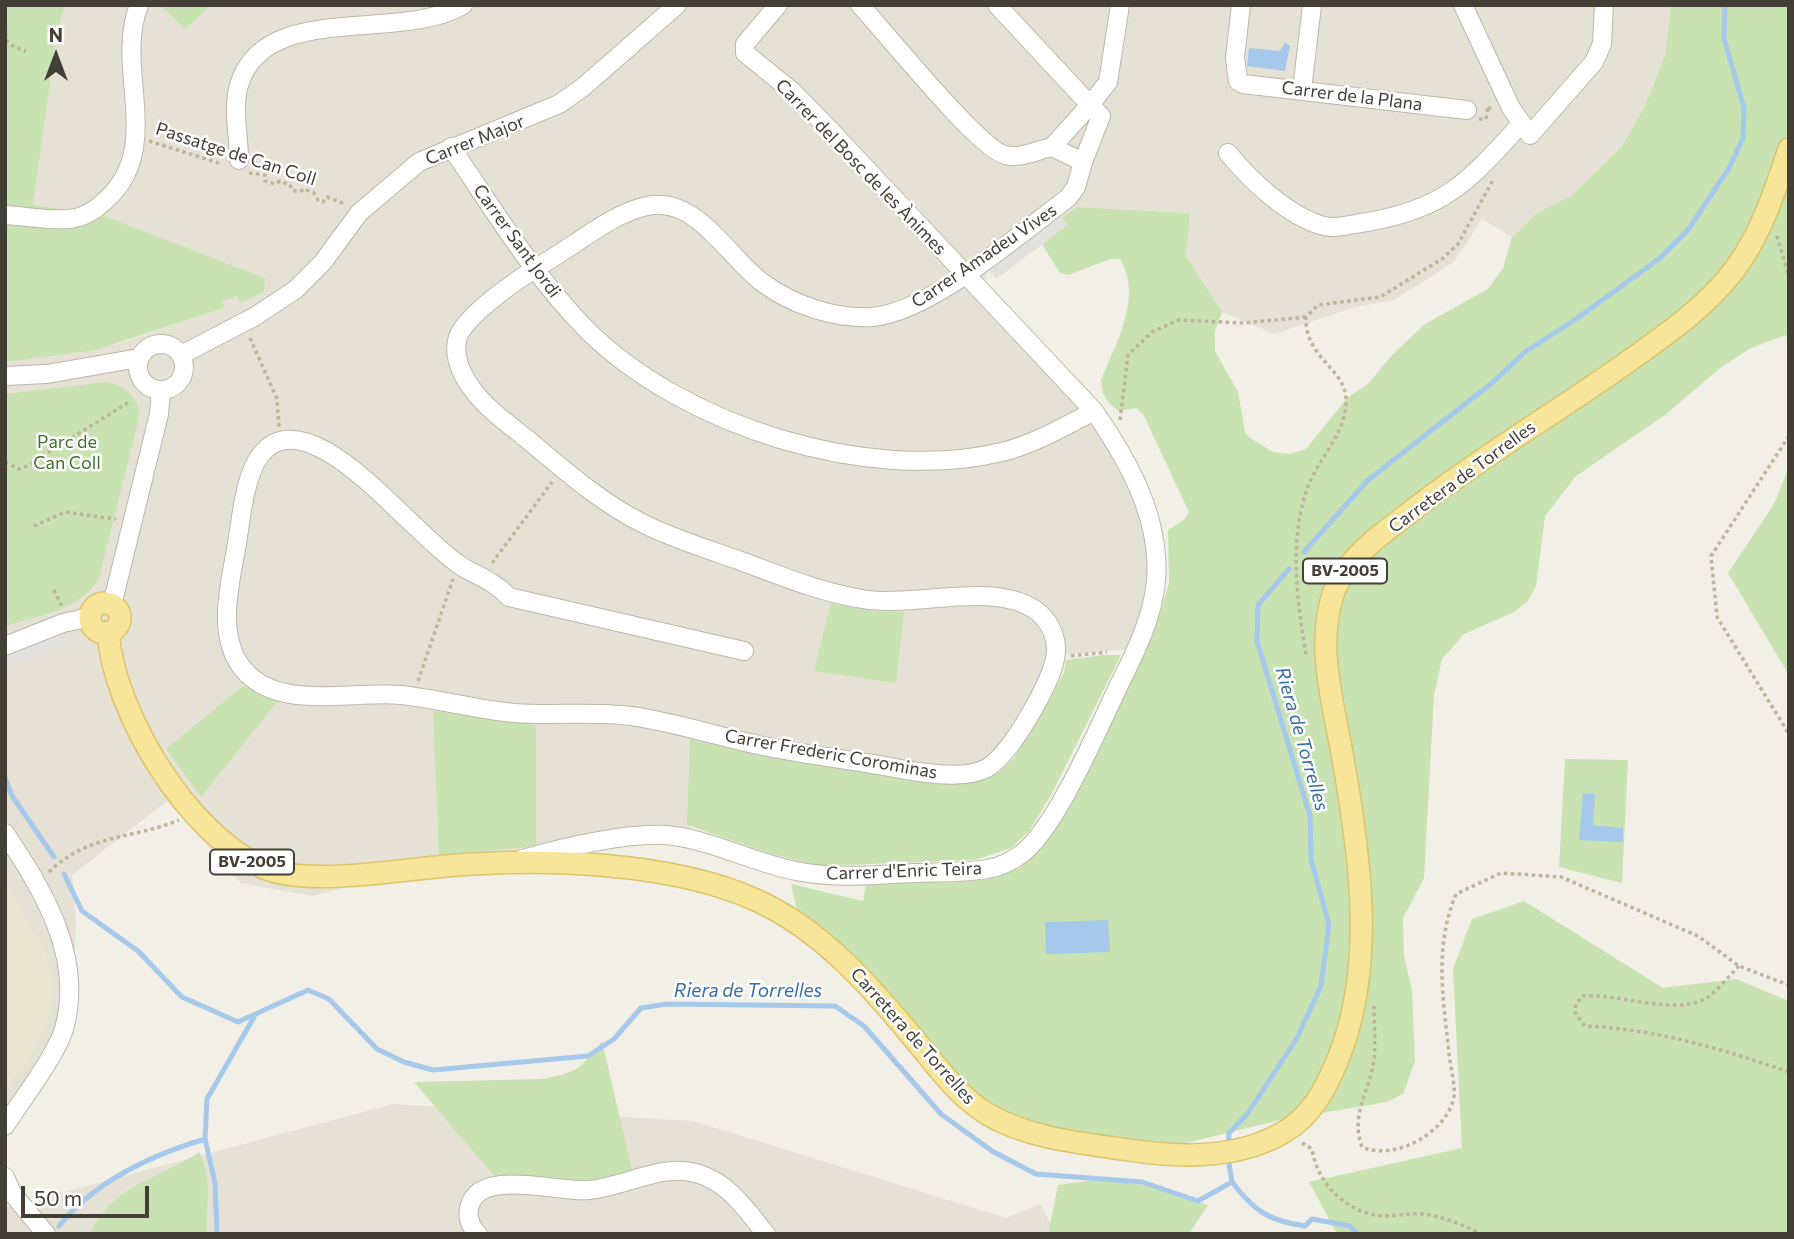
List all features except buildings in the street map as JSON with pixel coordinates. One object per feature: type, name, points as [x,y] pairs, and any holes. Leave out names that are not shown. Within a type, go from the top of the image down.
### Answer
[{"type":"main road","name":"Carretera de Torrelles","points":[[108,632],[115,672],[129,714],[151,755],[197,814],[247,859],[272,872],[325,876],[509,864],[661,872],[704,881],[755,899],[814,936],[852,968],[954,1086],[987,1114],[1052,1138],[1159,1155],[1194,1156],[1250,1146],[1284,1133],[1313,1107],[1330,1078],[1342,1047],[1357,982],[1360,928],[1356,838],[1327,666],[1326,624],[1341,576],[1376,540],[1444,486],[1607,377],[1698,309],[1738,265],[1769,206],[1789,149]]},
{"type":"main road","points":[[108,632],[95,629],[90,617],[98,605],[112,605]]},
{"type":"main road","name":"BV-2005","points":[[108,632],[117,627],[120,618],[112,605]]},
{"type":"street","points":[[6,214],[68,219],[89,212],[118,187],[133,157],[137,139],[131,44],[138,5]]},
{"type":"street","points":[[235,165],[239,86],[247,66],[272,42],[297,32],[433,18],[463,5]]},
{"type":"street","name":"Carrer del Bosc de les Ànimes","points":[[778,5],[744,48],[745,54],[815,114],[1094,411]]},
{"type":"street","points":[[860,5],[960,118],[992,150],[1013,157],[1052,147],[1108,82],[1120,5]]},
{"type":"street","points":[[997,5],[1090,105]]},
{"type":"street","name":"Carrer de la Plana","points":[[1241,5],[1234,58],[1238,81],[1467,110]]},
{"type":"street","points":[[1302,90],[1312,5]]},
{"type":"street","points":[[1463,5],[1520,125],[1530,135],[1594,62],[1602,44],[1604,5]]},
{"type":"street","name":"Carrer Major","points":[[181,355],[240,325],[295,290],[323,262],[359,213],[419,162],[559,104],[582,88],[673,6]]},
{"type":"street","name":"Carrer Amadeu Vives","points":[[534,269],[615,219],[645,206],[660,205],[694,219],[760,282],[820,312],[873,317],[897,312],[921,301],[963,274],[1068,198],[1076,187],[1101,116],[1090,105]]},
{"type":"street","points":[[1228,153],[1290,209],[1319,225],[1334,227],[1405,215],[1451,194],[1474,176],[1520,125]]},
{"type":"street","name":"Carrer Sant Jordi","points":[[451,147],[548,289],[588,331],[647,377],[719,417],[808,447],[863,456],[904,458],[979,455],[1024,445],[1094,411]]},
{"type":"street","points":[[1052,147],[1083,162]]},
{"type":"street","points":[[534,269],[471,318],[458,337],[457,356],[461,372],[481,400],[563,468],[635,520],[656,530],[831,593],[891,603],[988,596],[1012,599],[1037,611],[1052,628],[1055,658]]},
{"type":"street","points":[[159,344],[168,345],[181,355],[184,363],[182,379],[169,390],[161,391],[146,386],[141,380],[137,366],[144,351],[159,344]]},
{"type":"street","points":[[5,376],[47,374],[139,358]]},
{"type":"street","name":"BV-2005","points":[[112,605],[159,414],[161,391]]},
{"type":"street","name":"Carrer d'Enric Teira","points":[[509,864],[552,850],[640,837],[673,836],[797,872],[850,876],[987,869],[1003,865],[1023,853],[1035,842],[1058,806],[1128,668],[1149,612],[1156,582],[1155,552],[1143,498],[1127,459],[1094,411]]},
{"type":"street","points":[[280,443],[303,440],[334,455],[460,565],[497,584],[509,597],[744,651]]},
{"type":"street","name":"Carrer Frederic Corominas","points":[[280,443],[272,444],[259,456],[247,486],[227,620],[231,646],[244,670],[276,691],[299,694],[394,694],[489,711],[634,717],[781,750],[921,772],[960,774],[988,768],[1003,754],[1047,681],[1055,658]]},
{"type":"street","points":[[5,646],[90,617]]},
{"type":"street","points":[[5,833],[38,883],[60,932],[67,971],[65,1027],[5,1126]]},
{"type":"street","points":[[478,1234],[469,1223],[468,1212],[471,1201],[485,1188],[508,1184],[563,1191],[591,1190],[662,1171],[695,1173],[721,1185],[766,1234]]},
{"type":"street","points":[[5,1177],[12,1194],[46,1234]]},
{"type":"path","points":[[5,19],[6,40],[14,47],[26,51]]},
{"type":"path","points":[[1467,110],[1474,118],[1486,119],[1488,106],[1497,120]]},
{"type":"path","name":"Passatge de Can Coll","points":[[137,139],[235,165],[265,175],[265,181],[275,184],[280,181],[299,192],[304,189],[314,193],[318,200],[323,202],[327,197],[359,213]]},
{"type":"path","points":[[1108,431],[1118,424],[1122,414],[1128,355],[1152,332],[1179,320],[1243,323],[1306,317],[1318,305],[1380,297],[1442,259],[1458,244],[1496,177]]},
{"type":"path","points":[[1769,206],[1789,278]]},
{"type":"path","points":[[1306,317],[1311,346],[1344,387],[1345,411],[1306,491],[1297,556],[1299,614],[1306,659]]},
{"type":"path","points":[[252,341],[277,399],[280,443]]},
{"type":"path","points":[[5,462],[19,469],[26,466],[130,402]]},
{"type":"path","points":[[1789,436],[1712,556],[1717,618],[1789,734]]},
{"type":"path","points":[[495,556],[556,478]]},
{"type":"path","points":[[34,526],[65,512],[132,522]]},
{"type":"path","points":[[416,688],[454,575]]},
{"type":"path","points":[[1055,658],[1107,652]]},
{"type":"path","points":[[38,883],[86,845],[107,838],[156,830],[197,814]]},
{"type":"path","points":[[1374,992],[1374,1062],[1357,1114],[1357,1133],[1362,1147],[1375,1153],[1397,1150],[1439,1126],[1454,1100],[1440,976],[1445,920],[1456,894],[1501,873],[1562,877],[1698,936],[1739,966],[1789,985]]},
{"type":"path","points":[[1739,966],[1710,996],[1695,1004],[1678,1006],[1598,995],[1583,996],[1576,1004],[1575,1012],[1585,1026],[1632,1028],[1721,1049],[1789,1072]]},
{"type":"path","points":[[1284,1133],[1312,1149],[1315,1168],[1327,1186],[1370,1214],[1423,1214],[1465,1226],[1481,1234]]},
{"type":"shaded area","points":[[65,5],[1671,5],[1665,56],[1645,106],[1622,146],[1571,196],[1537,213],[1512,237],[1482,219],[1454,262],[1394,300],[1355,307],[1274,334],[1222,312],[1186,256],[1189,213],[1078,207],[987,270],[985,283],[1088,395],[1133,459],[1157,514],[1163,581],[1141,648],[1063,655],[1062,672],[1041,711],[1013,756],[997,771],[974,779],[882,774],[693,739],[690,830],[445,862],[312,896],[241,883],[167,801],[72,875],[76,922],[72,1026],[5,1110],[5,362],[118,344],[224,308],[221,301],[238,295],[240,302],[264,292],[265,278],[102,215],[33,205],[57,34]]},
{"type":"shaded area","points":[[1057,211],[1068,225],[996,279],[985,265]]},
{"type":"shaded area","points":[[62,632],[67,644],[7,667],[5,654]]},
{"type":"shaded area","points":[[5,882],[43,947],[54,978],[51,1013],[33,1054],[5,1091]]},
{"type":"shaded area","points":[[393,1104],[693,1121],[1006,1218],[1041,1204],[1055,1234],[5,1234],[5,1208]]},
{"type":"green space","points":[[5,5],[65,5],[57,34],[33,205],[102,215],[265,278],[264,292],[240,303],[237,296],[222,301],[224,308],[96,350],[5,362]]},
{"type":"green space","points":[[160,5],[211,5],[185,29]]},
{"type":"green space","points":[[1671,5],[1789,5],[1789,341],[1785,335],[1749,349],[1719,369],[1665,415],[1576,476],[1545,516],[1536,586],[1528,601],[1514,612],[1464,634],[1442,659],[1434,695],[1424,878],[1403,918],[1404,956],[1412,990],[1415,1061],[1403,1094],[1387,1102],[1280,1120],[1174,1146],[1065,1130],[1023,1120],[1001,1111],[969,1088],[869,970],[797,911],[791,884],[863,901],[866,883],[981,880],[1019,868],[1042,848],[1059,822],[1132,680],[1161,610],[1169,583],[1168,530],[1184,520],[1189,512],[1143,414],[1136,408],[1119,411],[1108,402],[1102,390],[1101,380],[1125,320],[1129,289],[1126,274],[1120,259],[1111,259],[1068,275],[1059,272],[1037,236],[1077,207],[1190,213],[1186,256],[1222,312],[1215,331],[1215,351],[1238,392],[1245,432],[1273,452],[1290,454],[1306,449],[1348,397],[1369,383],[1392,355],[1425,324],[1488,289],[1503,268],[1512,237],[1537,213],[1571,196],[1622,146],[1645,106],[1665,56]]},
{"type":"green space","name":"Parc de Can Coll","points":[[107,382],[129,393],[140,414],[99,578],[82,598],[70,605],[5,626],[5,394]]},
{"type":"green space","points":[[1789,467],[1789,675],[1728,573],[1774,504]]},
{"type":"green space","points":[[831,603],[871,611],[904,612],[896,683],[814,671]]},
{"type":"green space","points":[[1121,655],[1051,795],[1029,831],[1011,848],[975,860],[818,866],[772,854],[687,825],[690,739],[774,758],[902,778],[949,784],[974,782],[999,772],[1014,758],[1064,673],[1066,660]]},
{"type":"green space","points":[[243,686],[277,702],[201,797],[166,749]]},
{"type":"green space","points":[[433,711],[536,725],[536,846],[439,855]]},
{"type":"green space","points":[[1565,759],[1628,760],[1622,883],[1559,867]]},
{"type":"green space","points":[[1524,901],[1663,988],[1736,979],[1789,1001],[1789,1234],[1337,1234],[1309,1182],[1462,1148],[1453,969],[1472,919]]},
{"type":"green space","points":[[602,1041],[632,1170],[615,1176],[565,1182],[496,1178],[414,1082],[554,1077],[578,1068]]},
{"type":"green space","points":[[199,1152],[206,1172],[208,1192],[207,1234],[90,1234],[100,1217],[124,1193]]},
{"type":"green space","points":[[1102,1179],[1149,1186],[1208,1205],[1189,1234],[1048,1234],[1058,1185]]},
{"type":"water","points":[[1285,42],[1290,46],[1285,71],[1247,66],[1249,48],[1280,51]]},
{"type":"water","points":[[1583,793],[1595,794],[1593,825],[1623,828],[1623,842],[1579,840]]},
{"type":"water","points":[[1108,920],[1110,952],[1046,954],[1045,922]]},
{"type":"waterway","name":"Riera de Torrelles","points":[[1304,552],[1368,480],[1492,383],[1525,352],[1659,259],[1688,230],[1729,168],[1743,138],[1744,108],[1724,38],[1725,5]]},
{"type":"waterway","name":"Riera de Torrelles","points":[[1228,1147],[1229,1133],[1248,1113],[1297,1038],[1321,986],[1329,925],[1311,859],[1310,816],[1257,641],[1258,605],[1289,569]]},
{"type":"waterway","name":"Riera de Torrelles","points":[[5,778],[12,796],[54,857]]},
{"type":"waterway","name":"Riera de Torrelles","points":[[64,874],[82,911],[138,951],[182,997],[238,1022],[308,990],[329,999],[377,1049],[404,1062],[433,1070],[588,1056],[614,1039],[641,1008],[667,1004],[835,1006],[864,1026],[941,1114],[992,1151],[1036,1174],[1142,1182],[1198,1201],[1232,1182],[1228,1157]]},
{"type":"waterway","points":[[59,1226],[89,1196],[125,1172],[165,1153],[205,1139],[207,1099],[254,1017]]},
{"type":"waterway","points":[[205,1139],[215,1183],[217,1234]]},
{"type":"waterway","points":[[1232,1182],[1255,1207],[1272,1218],[1305,1226],[1312,1219],[1350,1226],[1357,1234]]}]
